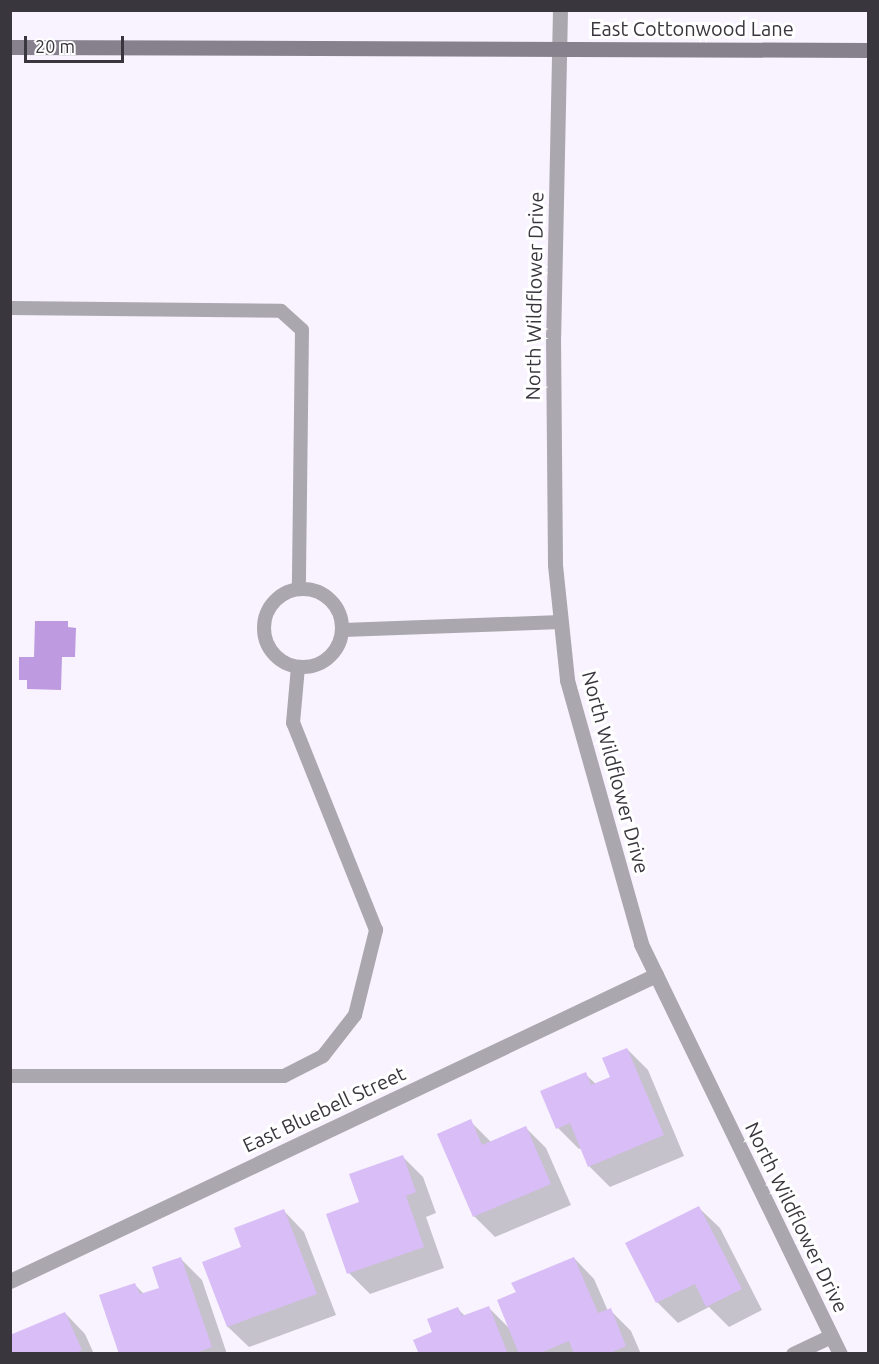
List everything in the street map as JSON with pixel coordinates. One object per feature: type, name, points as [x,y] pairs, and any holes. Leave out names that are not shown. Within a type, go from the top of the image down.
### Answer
[{"type":"main road","name":"East Cottonwood Lane","points":[[10,47],[868,50]]},
{"type":"street","name":"North Wildflower Drive","points":[[560,10],[553,335],[555,565],[567,680],[641,944],[840,1353]]},
{"type":"street","name":"East Bluebell Street","points":[[10,1281],[656,975]]},
{"type":"street","points":[[793,1353],[831,1336]]},
{"type":"lane","points":[[10,308],[281,311],[302,330],[299,590]]},
{"type":"lane","points":[[299,590],[312,590],[325,596],[341,616],[343,630],[340,642],[328,658],[311,666],[298,667],[276,656],[264,634],[269,610],[287,593],[299,590]]},
{"type":"lane","points":[[343,630],[561,622]]},
{"type":"lane","points":[[10,1076],[284,1076],[323,1056],[355,1015],[376,930],[293,723],[298,667]]},
{"type":"shaded area","points":[[35,621],[68,621],[68,627],[76,628],[75,657],[62,657],[61,690],[27,689],[27,680],[19,680],[19,657],[34,657]]},
{"type":"building","points":[[627,1048],[664,1135],[588,1167],[570,1123],[556,1129],[540,1091],[586,1072],[591,1085],[610,1077],[602,1058]]},
{"type":"building","points":[[471,1119],[482,1145],[526,1126],[551,1184],[473,1217],[437,1134]]},
{"type":"building","points":[[403,1155],[416,1192],[406,1196],[424,1247],[347,1274],[326,1214],[359,1202],[349,1174]]},
{"type":"building","points":[[699,1206],[742,1289],[706,1307],[695,1284],[656,1303],[625,1243]]},
{"type":"building","points":[[284,1209],[317,1294],[227,1327],[202,1262],[241,1247],[234,1228]]},
{"type":"building","points":[[181,1257],[212,1347],[193,1354],[119,1354],[99,1295],[135,1283],[140,1294],[159,1288],[152,1267]]},
{"type":"building","points":[[574,1257],[598,1313],[611,1308],[626,1346],[608,1354],[574,1354],[569,1341],[538,1354],[519,1354],[497,1300],[516,1292],[511,1283]]},
{"type":"building","points":[[489,1306],[508,1354],[419,1354],[413,1340],[432,1332],[427,1319],[458,1307],[462,1316]]},
{"type":"building","points":[[65,1312],[82,1350],[75,1354],[10,1354],[10,1335]]}]
